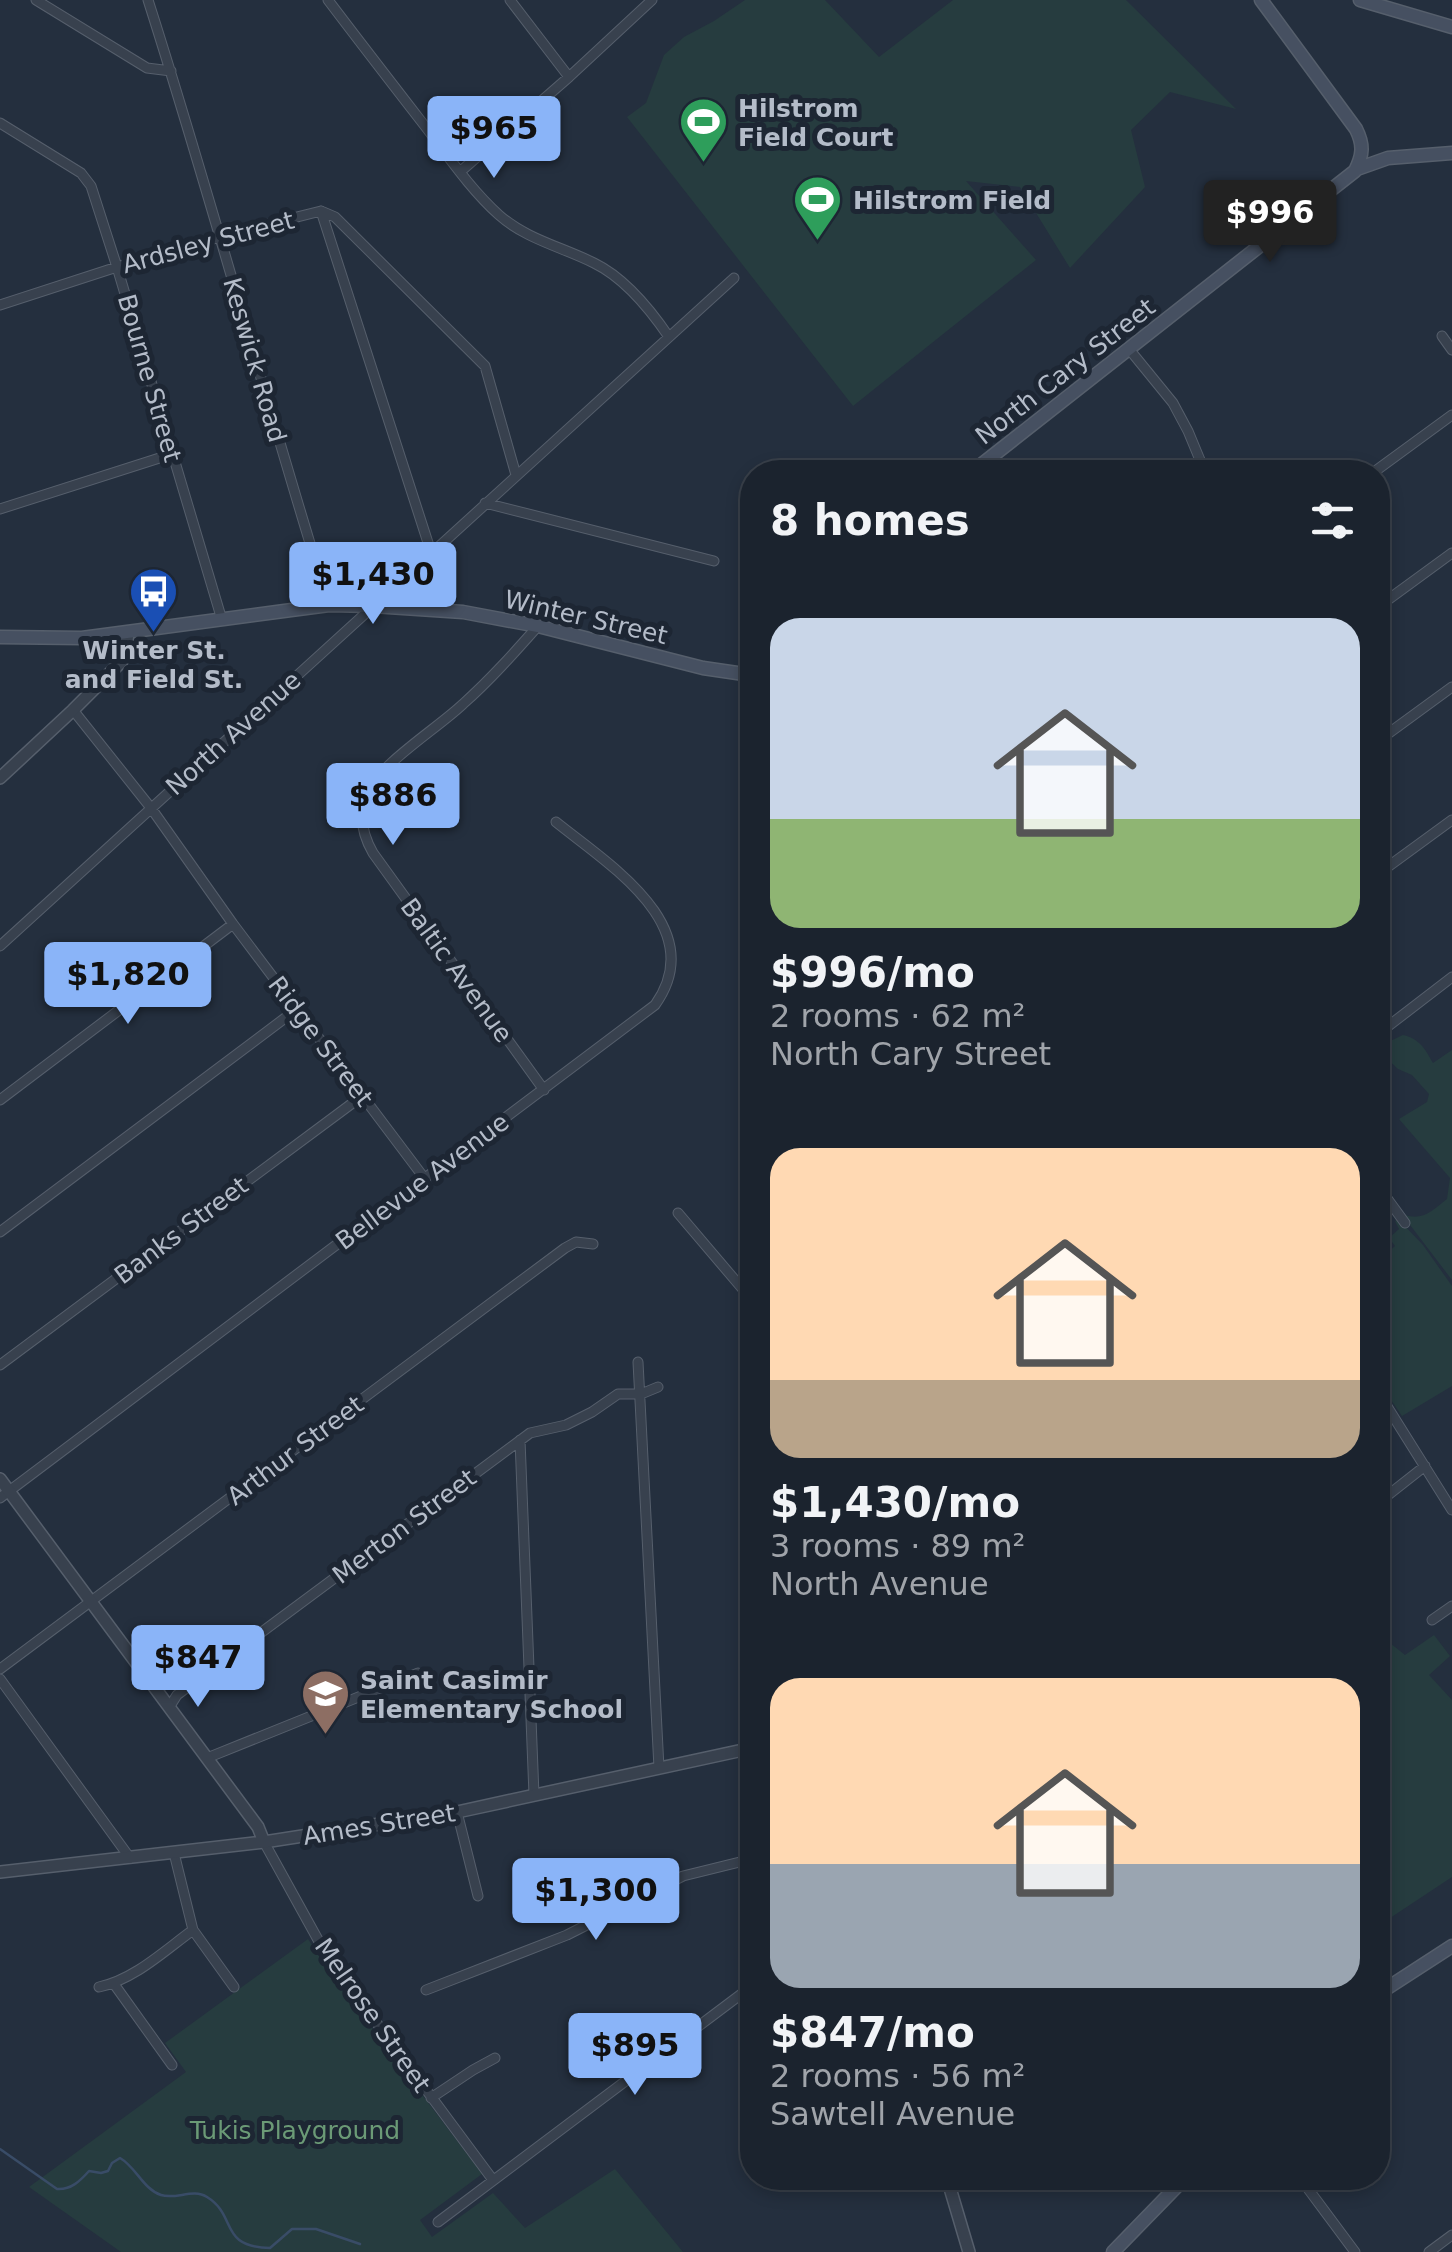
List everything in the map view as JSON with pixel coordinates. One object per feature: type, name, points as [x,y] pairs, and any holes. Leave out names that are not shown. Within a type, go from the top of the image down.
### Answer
[{"type":"main road","points":[[1261,0],[1356,129],[1362,153],[1355,171]]},
{"type":"main road","points":[[1360,0],[1452,27]]},
{"type":"main road","points":[[1355,171],[1388,158],[1452,153]]},
{"type":"main road","name":"North Cary Street","points":[[987,460],[1355,171]]},
{"type":"main road","name":"Winter Street","points":[[0,637],[82,638],[330,605],[372,606],[463,612],[740,673]]},
{"type":"main road","points":[[1390,1986],[1452,1946]]},
{"type":"main road","points":[[1112,2252],[1174,2190]]},
{"type":"street","points":[[36,0],[147,68],[171,72]]},
{"type":"street","name":"Keswick Road","points":[[148,0],[330,605]]},
{"type":"street","points":[[328,0],[483,198],[516,228],[598,264],[641,301],[669,337]]},
{"type":"street","points":[[510,0],[569,77]]},
{"type":"street","points":[[461,172],[652,0]]},
{"type":"street","name":"Bourne Street","points":[[0,123],[81,172],[90,186],[222,620]]},
{"type":"street","points":[[320,212],[431,552]]},
{"type":"street","name":"Ardsley Street","points":[[0,305],[117,266],[320,212],[335,217],[485,366],[516,476]]},
{"type":"street","name":"North Avenue","points":[[0,946],[734,278]]},
{"type":"street","points":[[1442,336],[1452,350]]},
{"type":"street","points":[[1129,348],[1173,403],[1200,460]]},
{"type":"street","points":[[1390,461],[1452,416]]},
{"type":"street","points":[[0,508],[172,454]]},
{"type":"street","points":[[486,503],[714,561]]},
{"type":"street","points":[[1390,598],[1452,552]]},
{"type":"street","name":"Baltic Avenue","points":[[538,626],[462,705],[381,773],[366,796],[362,823],[372,853],[544,1090]]},
{"type":"street","points":[[0,778],[122,661],[128,632]]},
{"type":"street","points":[[1390,732],[1452,687]]},
{"type":"street","name":"Ridge Street","points":[[74,710],[425,1179]]},
{"type":"street","points":[[1390,865],[1452,820]]},
{"type":"street","name":"Bellevue Avenue","points":[[5,1495],[655,1005],[671,974],[664,928],[633,883],[556,822]]},
{"type":"street","points":[[0,1100],[234,924]]},
{"type":"street","points":[[1390,1025],[1452,977]]},
{"type":"street","points":[[0,1232],[297,1008]]},
{"type":"street","name":"Banks Street","points":[[0,1364],[362,1096]]},
{"type":"street","points":[[1390,1202],[1405,1223]]},
{"type":"street","points":[[678,1213],[740,1286]]},
{"type":"street","name":"Arthur Street","points":[[0,1669],[571,1244],[593,1244]]},
{"type":"street","points":[[638,1362],[659,1768]]},
{"type":"street","name":"Merton Street","points":[[170,1706],[177,1695],[530,1433],[579,1418],[618,1394],[641,1394],[658,1387]]},
{"type":"street","points":[[1390,1411],[1452,1510]]},
{"type":"street","points":[[520,1440],[534,1794]]},
{"type":"street","points":[[1390,1494],[1425,1466]]},
{"type":"street","points":[[0,1479],[5,1495],[170,1706],[258,1827],[264,1842]]},
{"type":"street","points":[[1432,1620],[1452,1606]]},
{"type":"street","points":[[208,1758],[418,1673]]},
{"type":"street","points":[[0,1680],[130,1858]]},
{"type":"street","name":"Ames Street","points":[[0,1872],[264,1842],[456,1812],[740,1751]]},
{"type":"street","points":[[456,1812],[478,1896]]},
{"type":"street","name":"Melrose Street","points":[[264,1842],[327,1956],[493,2180]]},
{"type":"street","points":[[174,1853],[193,1930],[234,1987]]},
{"type":"street","points":[[426,1990],[567,1935],[684,1876],[740,1862]]},
{"type":"street","points":[[100,1987],[128,1977],[193,1930]]},
{"type":"street","points":[[114,1984],[172,2065]]},
{"type":"street","points":[[438,2222],[740,1995]]},
{"type":"street","points":[[431,2098],[495,2058]]},
{"type":"street","points":[[950,2190],[968,2252]]},
{"type":"street","points":[[1309,2190],[1354,2252]]},
{"type":"street","points":[[1429,2252],[1452,2235]]},
{"type":"green space","points":[[745,0],[825,0],[879,57],[953,0],[1126,0],[1236,109],[1170,92],[1131,130],[1145,187],[1070,268],[1020,187],[966,181],[1036,260],[853,406],[627,117],[646,103],[664,55],[684,37]]},
{"type":"green space","points":[[1403,1035],[1409,1037],[1418,1042],[1433,1063],[1452,1050],[1452,1280],[1404,1217],[1423,1215],[1447,1199],[1450,1178],[1399,1119],[1427,1102],[1429,1094],[1412,1075],[1390,1062],[1390,1041]]},
{"type":"green space","points":[[1398,1219],[1423,1245],[1452,1286],[1452,1386],[1402,1416],[1390,1398],[1390,1250],[1395,1246],[1390,1237],[1399,1229],[1395,1221]]},
{"type":"green space","points":[[1434,1635],[1450,1656],[1429,1675],[1452,1700],[1452,1877],[1390,1918],[1390,1643],[1405,1655]]},
{"type":"green space","name":"Tukis Playground","points":[[308,1939],[482,2174],[420,2220],[432,2237],[493,2193],[525,2228],[615,2169],[683,2252],[121,2252],[29,2187],[186,2072],[165,2043]]},
{"type":"waterway","points":[[0,2149],[57,2189],[71,2186],[89,2171],[108,2171],[120,2158],[161,2195],[207,2197],[223,2213],[235,2236],[254,2246],[270,2248],[292,2229],[316,2229],[360,2244]]},
{"type":"place","name":"Hilstrom Field Court","points":[[703,164]]},
{"type":"place","name":"Hilstrom Field","points":[[818,242]]},
{"type":"place","name":"Winter St. and Field St.","points":[[154,634]]},
{"type":"place","name":"Saint Casimir Elementary School","points":[[325,1736]]}]
